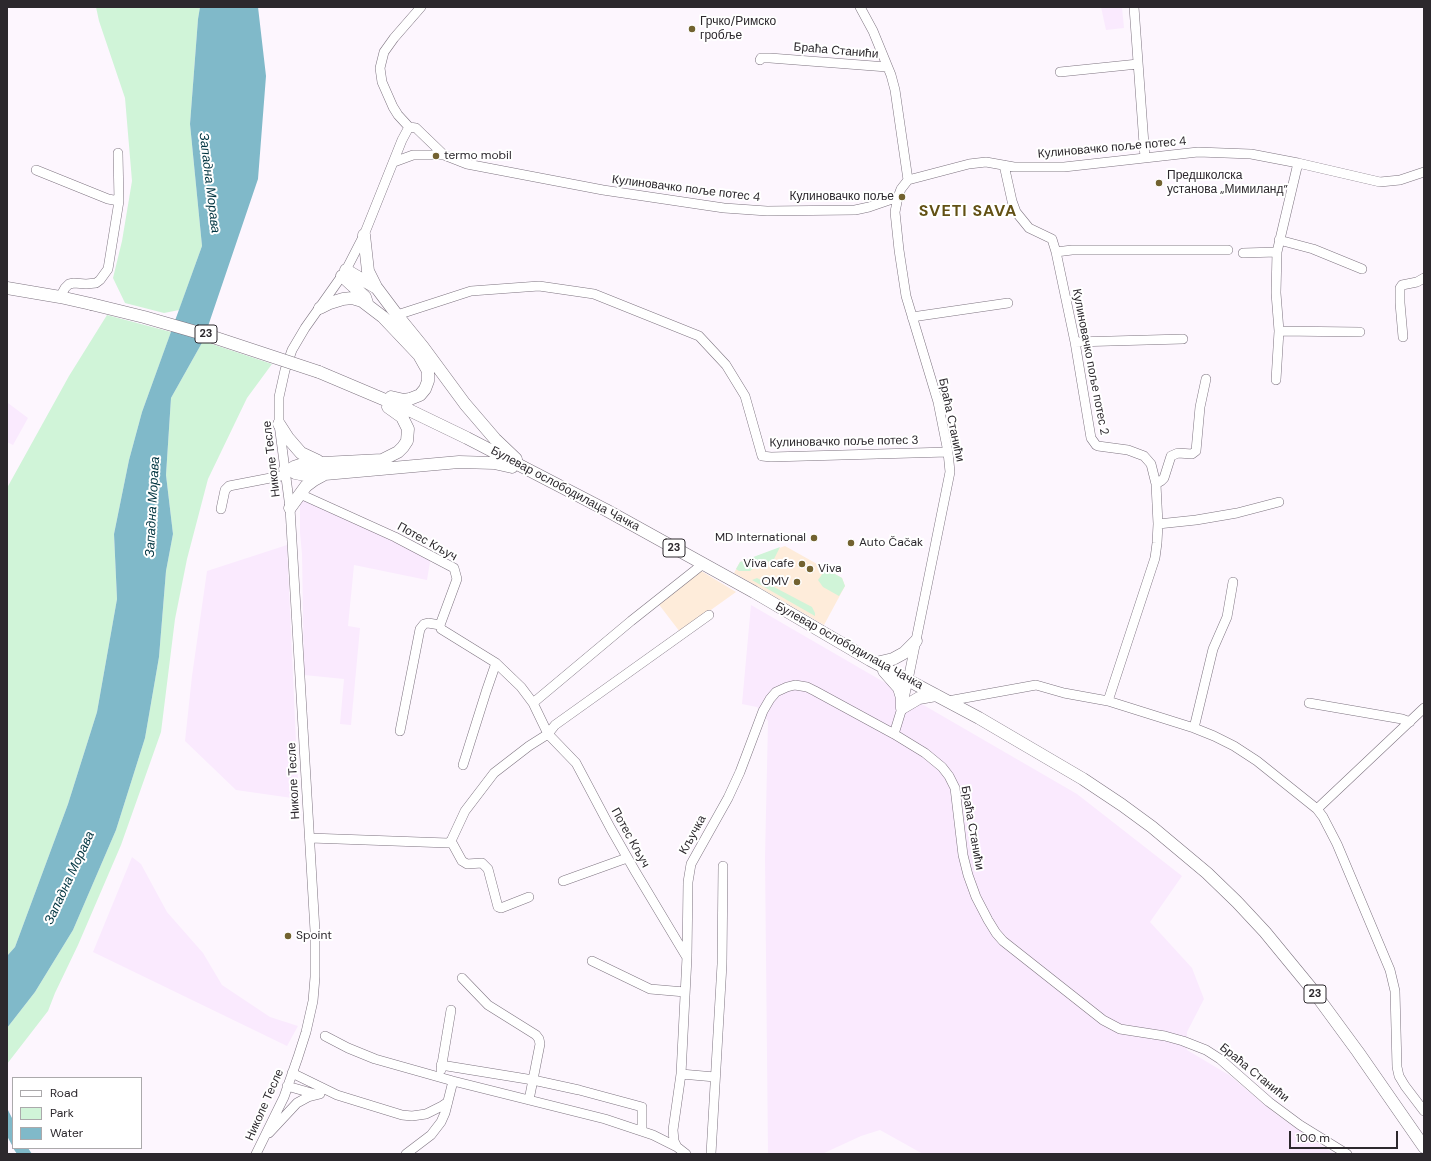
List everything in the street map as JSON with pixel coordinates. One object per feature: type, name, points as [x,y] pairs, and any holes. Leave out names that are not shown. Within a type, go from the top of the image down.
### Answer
[{"type":"main road","points":[[364,235],[368,271],[376,288],[423,347],[465,404],[522,467]]},
{"type":"main road","points":[[344,273],[376,288]]},
{"type":"main road","points":[[344,273],[365,297],[369,306]]},
{"type":"main road","name":"Булевар ослободилаца Чачка","points":[[7,288],[91,304],[193,331],[319,372],[375,396],[467,438],[606,510],[876,663],[1032,748],[1083,779],[1136,816],[1187,855],[1228,893],[1277,946],[1311,988],[1358,1052],[1424,1147]]},
{"type":"main road","points":[[320,308],[330,302],[347,298],[362,301],[383,317],[413,348],[423,361],[429,376],[425,389],[413,398],[404,400],[386,396],[375,396]]},
{"type":"main road","points":[[287,471],[294,466],[303,464],[382,460],[403,447],[408,437],[408,429],[404,420],[399,414],[382,403],[375,396]]},
{"type":"main road","points":[[279,424],[288,438],[305,456],[321,462]]},
{"type":"main road","points":[[287,471],[305,475],[325,474],[459,462],[494,463],[512,467],[522,467]]},
{"type":"main road","points":[[290,508],[310,483],[325,474]]},
{"type":"main road","points":[[876,663],[893,659],[904,653],[916,641]]},
{"type":"main road","points":[[876,663],[892,678],[898,688],[902,698],[902,708]]},
{"type":"main road","points":[[902,708],[919,698],[936,695]]},
{"type":"street","name":"Кулиновачко поље потес 4","points":[[421,7],[384,52],[380,68],[382,82],[393,107],[398,115],[409,126],[416,128],[444,154],[467,164],[603,190],[724,208],[767,211],[855,210],[898,197]]},
{"type":"street","name":"Браћа Станићи","points":[[860,7],[873,31],[888,67],[895,90],[908,180]]},
{"type":"street","points":[[1134,7],[1145,158]]},
{"type":"street","name":"Браћа Станићи","points":[[760,60],[761,58],[770,58],[888,67]]},
{"type":"street","points":[[1060,72],[1138,64]]},
{"type":"street","points":[[320,308],[344,273],[364,235],[409,126]]},
{"type":"street","name":"Кулиновачко поље потес 4","points":[[908,180],[969,164],[986,162],[1014,167],[1064,167],[1198,152],[1251,154],[1380,182],[1400,180],[1424,172]]},
{"type":"street","points":[[60,297],[69,284],[91,284],[100,280],[106,274],[110,260],[119,201],[118,153]]},
{"type":"street","name":"Кулиновачко поље потес 4","points":[[394,162],[413,155],[444,154]]},
{"type":"street","points":[[1276,380],[1279,331],[1276,293],[1277,252],[1298,163]]},
{"type":"street","name":"Кулиновачко поље потес 2","points":[[1004,165],[1016,212],[1029,228],[1052,239],[1075,342],[1091,438],[1098,446],[1128,450],[1144,456],[1151,464],[1156,484],[1158,524],[1155,558],[1108,701]]},
{"type":"street","points":[[36,170],[108,199],[119,201]]},
{"type":"street","points":[[898,197],[901,189],[908,180]]},
{"type":"street","name":"Браћа Станићи","points":[[898,197],[896,212],[899,250],[906,296],[938,402],[948,452],[950,472],[908,680],[902,708],[894,734],[938,762],[949,776],[955,788],[963,855],[968,875],[976,897],[988,920],[1003,941],[1103,1020],[1120,1029],[1165,1036],[1206,1050],[1220,1059],[1259,1094],[1300,1124],[1347,1154]]},
{"type":"street","points":[[1279,240],[1313,249],[1362,269]]},
{"type":"street","points":[[1056,252],[1072,250],[1228,250]]},
{"type":"street","points":[[1243,253],[1277,252]]},
{"type":"street","points":[[1404,337],[1400,303],[1400,288],[1402,285],[1417,282],[1424,278]]},
{"type":"street","name":"Кулиновачко поље потес 3","points":[[397,315],[471,291],[539,286],[594,294],[699,336],[726,365],[745,396],[762,456],[948,452]]},
{"type":"street","points":[[912,317],[1008,303]]},
{"type":"street","name":"Николе Тесле","points":[[256,1154],[284,1098],[306,1032],[313,1001],[315,978],[315,931],[290,508],[287,471],[279,424],[279,397],[285,370],[292,350],[305,328],[320,308]]},
{"type":"street","points":[[1279,331],[1360,332]]},
{"type":"street","points":[[1075,342],[1183,339]]},
{"type":"street","points":[[1156,484],[1164,478],[1171,456],[1178,453],[1192,454],[1196,451],[1200,407],[1206,379]]},
{"type":"street","points":[[221,509],[225,490],[229,486],[287,471]]},
{"type":"street","name":"Потес Кључ","points":[[300,494],[395,537],[454,568],[457,579],[440,625],[441,629],[496,663],[521,687],[533,703],[548,734],[576,763],[627,858],[687,957]]},
{"type":"street","points":[[1158,524],[1196,520],[1230,514],[1279,502]]},
{"type":"street","points":[[533,703],[631,621],[703,564]]},
{"type":"street","points":[[1194,728],[1213,649],[1227,617],[1233,582]]},
{"type":"street","points":[[310,838],[448,844],[451,841],[465,811],[494,773],[529,746],[548,734],[555,725],[709,615]]},
{"type":"street","points":[[400,731],[420,628],[426,624],[440,625]]},
{"type":"street","points":[[463,765],[496,663]]},
{"type":"street","points":[[948,701],[1036,685],[1064,693],[1108,701],[1194,728],[1234,746],[1257,761],[1317,808],[1336,844],[1390,970],[1395,991],[1397,1067],[1399,1076],[1424,1111]]},
{"type":"street","name":"Кључка","points":[[677,1147],[674,1141],[673,1130],[681,1074],[687,957],[688,882],[691,864],[728,798],[740,772],[763,712],[770,699],[776,692],[787,687],[807,687],[894,734]]},
{"type":"street","points":[[1309,703],[1402,719],[1410,722]]},
{"type":"street","points":[[1317,808],[1424,708]]},
{"type":"street","points":[[451,841],[462,861],[467,864],[482,863],[488,869],[498,907],[502,908],[529,897]]},
{"type":"street","points":[[563,881],[627,858]]},
{"type":"street","points":[[711,1154],[722,964],[723,866]]},
{"type":"street","points":[[592,961],[650,989],[685,992]]},
{"type":"street","points":[[462,978],[488,1005],[536,1035],[539,1039],[540,1044],[529,1100]]},
{"type":"street","points":[[439,1077],[451,1010]]},
{"type":"street","points":[[325,1036],[348,1048],[375,1059],[454,1081],[605,1119],[642,1131],[677,1147],[686,1154]]},
{"type":"street","points":[[442,1065],[533,1080],[579,1090],[642,1107],[642,1131]]},
{"type":"street","points":[[292,1073],[337,1095],[402,1115],[412,1116],[426,1114],[448,1102]]},
{"type":"street","points":[[681,1074],[715,1077]]},
{"type":"street","points":[[406,1154],[431,1135],[441,1122],[454,1081]]},
{"type":"street","points":[[288,1086],[306,1092],[337,1095]]},
{"type":"street","points":[[265,1136],[278,1124],[296,1103],[308,1097],[320,1094]]},
{"type":"street","points":[[426,1114],[434,1122],[436,1128]]},
{"type":"shaded area","points":[[1101,7],[1122,7],[1124,28],[1106,30]]},
{"type":"shaded area","points":[[8,403],[28,418],[13,445],[7,442]]},
{"type":"shaded area","points":[[300,494],[431,556],[427,580],[354,565],[348,626],[360,628],[351,725],[340,724],[344,679],[304,675]]},
{"type":"shaded area","points":[[287,545],[299,799],[236,790],[185,741],[192,676],[207,571]]},
{"type":"shaded area","name":"OMV","points":[[785,546],[842,578],[845,586],[824,625],[734,573],[740,562]]},
{"type":"shaded area","points":[[698,569],[736,592],[680,632],[657,602]]},
{"type":"shaded area","points":[[751,605],[1077,794],[1182,876],[1150,922],[1192,968],[1204,999],[1187,1032],[1187,1050],[1229,1075],[1276,1114],[1334,1154],[923,1154],[880,1130],[861,1136],[822,1154],[768,1154],[765,858],[768,721],[757,707],[742,704]]},
{"type":"shaded area","points":[[132,857],[141,864],[167,912],[203,953],[222,985],[270,1017],[298,1026],[287,1046],[93,952]]},
{"type":"green space","points":[[96,7],[200,7],[190,124],[202,246],[179,310],[164,313],[125,303],[113,278],[122,241],[132,181],[125,98],[99,21]]},
{"type":"green space","points":[[107,315],[171,332],[142,412],[129,460],[114,534],[117,599],[97,712],[68,804],[15,947],[7,956],[7,488],[69,376]]},
{"type":"green space","points":[[203,341],[272,364],[247,398],[208,479],[187,559],[175,619],[161,732],[121,845],[48,1011],[7,1064],[7,1028],[35,992],[73,930],[116,830],[145,738],[159,657],[166,571],[173,534],[166,475],[171,398]]},
{"type":"green space","points":[[780,547],[774,559],[756,566],[750,571],[739,571],[736,569],[740,562]]},
{"type":"green space","points":[[826,569],[842,578],[845,586],[839,596],[823,587],[818,580]]},
{"type":"green space","points":[[757,578],[812,607],[815,616],[752,580]]},
{"type":"water","name":"Западна Морава","points":[[200,7],[258,7],[266,76],[258,179],[203,341],[171,398],[166,475],[173,534],[166,571],[159,657],[145,738],[116,830],[73,930],[35,992],[7,1028],[7,956],[15,947],[68,804],[97,712],[117,599],[114,534],[129,460],[142,412],[202,246],[190,124]]},
{"type":"water","points":[[7,1108],[12,1118],[12,1145],[7,1136]]},
{"type":"water","points":[[14,1149],[29,1149],[32,1154],[17,1154]]},
{"type":"place","name":"Грчко/Римско гробље","points":[[692,29]]},
{"type":"place","name":"termo mobil","points":[[436,156]]},
{"type":"place","name":"Предшколска установа „Мимиланд”","points":[[1159,183]]},
{"type":"place","name":"Кулиновачко поље","points":[[902,197]]},
{"type":"place","name":"MD International","points":[[814,538]]},
{"type":"place","name":"Auto Čačak","points":[[851,543]]},
{"type":"place","name":"Viva cafe","points":[[802,564]]},
{"type":"place","name":"Viva","points":[[810,569]]},
{"type":"place","name":"OMV","points":[[797,582]]},
{"type":"place","name":"Spoint","points":[[288,936]]},
{"type":"district","name":"SVETI SAVA","points":[[968,212]]}]
